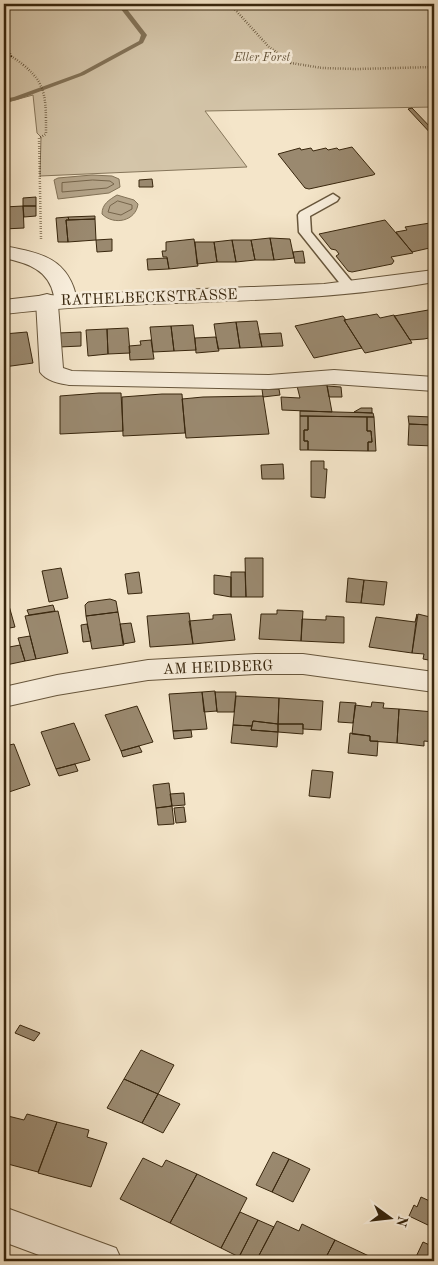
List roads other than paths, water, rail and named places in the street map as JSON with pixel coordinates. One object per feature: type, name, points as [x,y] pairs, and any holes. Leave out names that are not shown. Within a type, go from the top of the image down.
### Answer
[{"type":"street","points":[[4,252],[34,258],[54,270],[65,287],[57,301],[4,307]]},
{"type":"street","name":"RATHELBECKSTRASSE","points":[[434,276],[386,285],[351,288],[57,301],[52,372],[69,378],[269,382],[334,377],[434,384]]},
{"type":"street","name":"AM HEIDBERG","points":[[4,697],[57,685],[148,670],[256,664],[303,664],[434,682]]},
{"type":"street","points":[[4,1224],[103,1261]]},
{"type":"lane","points":[[333,198],[304,215],[305,232],[351,288]]},
{"type":"water","points":[[92,175],[112,176],[119,179],[120,187],[109,193],[58,199],[54,180]]},
{"type":"water","points":[[117,195],[134,200],[138,204],[136,210],[129,218],[118,221],[107,218],[102,214],[105,205]]},
{"type":"waterway","points":[[4,101],[15,99],[82,74],[141,42],[144,35],[120,4]]},
{"type":"park label","name":"Eller Forst","points":[[262,57]]}]
